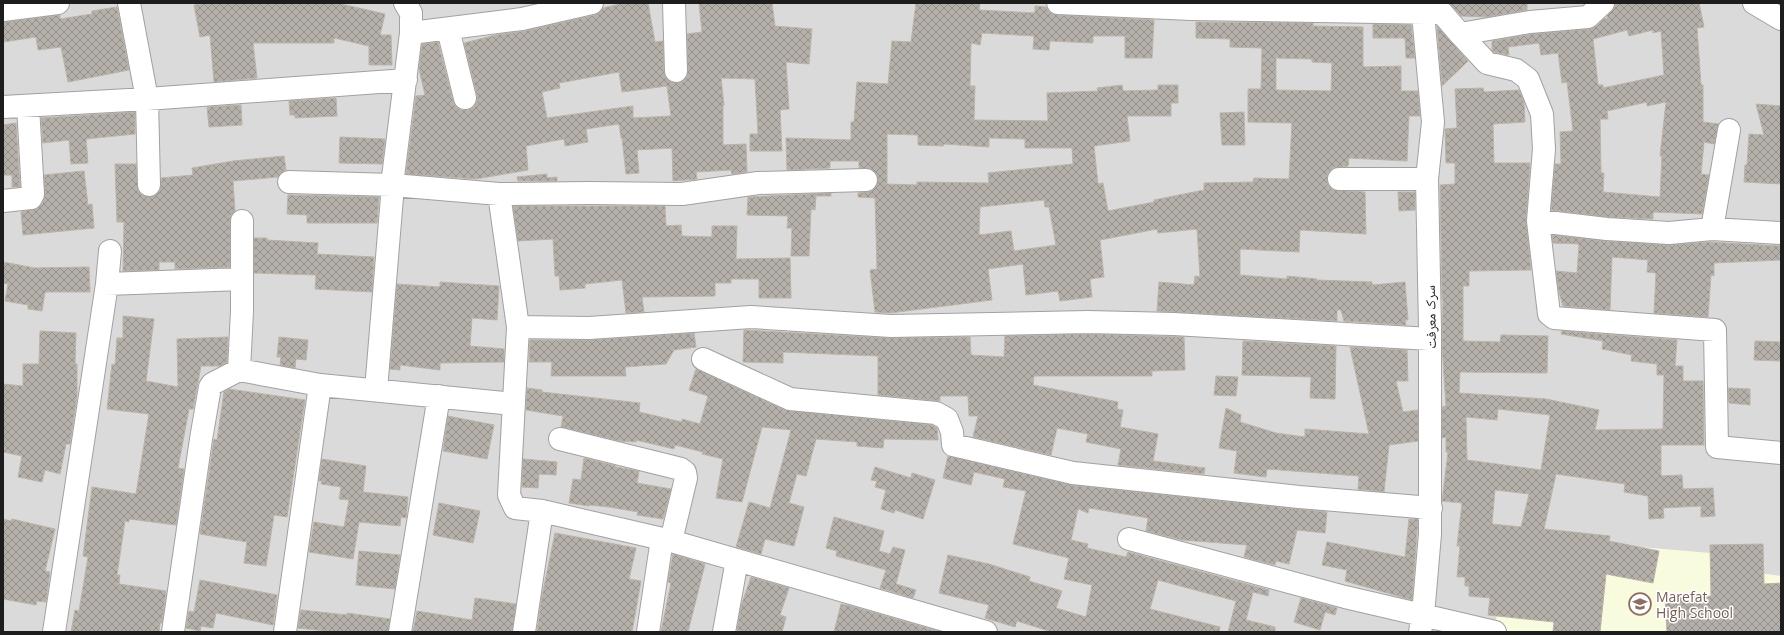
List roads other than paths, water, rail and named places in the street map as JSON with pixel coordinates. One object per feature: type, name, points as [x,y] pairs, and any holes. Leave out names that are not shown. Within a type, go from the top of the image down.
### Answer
[{"type":"street","points":[[3,10],[58,3]]},
{"type":"street","points":[[129,3],[147,99],[149,185]]},
{"type":"street","points":[[376,390],[393,177],[411,33],[411,13],[405,3]]},
{"type":"street","points":[[411,33],[522,19],[565,6],[592,3]]},
{"type":"street","points":[[674,3],[676,71]]},
{"type":"street","points":[[1058,3],[1422,8],[1442,13],[1487,63],[1516,70],[1528,80],[1542,114],[1544,149],[1538,221],[1549,314],[1554,318],[1715,330],[1718,447],[1781,453]]},
{"type":"street","points":[[1460,34],[1530,22],[1588,17],[1603,3]]},
{"type":"street","points":[[1754,3],[1781,19]]},
{"type":"street","name":"سرک معرفت","points":[[1421,624],[1430,534],[1431,508],[1428,179],[1433,122],[1422,8]]},
{"type":"street","points":[[448,29],[465,98]]},
{"type":"street","points":[[3,107],[147,99],[406,80]]},
{"type":"street","points":[[3,201],[31,198],[33,194],[28,106]]},
{"type":"street","points":[[1712,229],[1729,130]]},
{"type":"street","points":[[1339,179],[1428,179]]},
{"type":"street","points":[[289,182],[393,185],[499,194],[589,192],[682,194],[758,183],[866,180]]},
{"type":"street","points":[[499,194],[518,327],[509,495],[516,508],[542,511],[666,540],[986,632]]},
{"type":"street","points":[[239,370],[242,221]]},
{"type":"street","points":[[1538,221],[1607,229],[1669,233],[1712,229],[1781,232]]},
{"type":"street","points":[[54,632],[107,284],[110,251]]},
{"type":"street","points":[[107,284],[242,279]]},
{"type":"street","points":[[518,327],[590,328],[751,317],[891,326],[1088,322],[1174,324],[1430,339]]},
{"type":"street","points":[[703,359],[790,399],[936,413],[947,419],[952,432],[953,445],[1073,473],[1298,497],[1431,508]]},
{"type":"street","points":[[173,632],[201,439],[210,387],[212,384],[239,370],[320,385],[514,404]]},
{"type":"street","points":[[285,632],[320,385]]},
{"type":"street","points":[[400,632],[438,396]]},
{"type":"street","points":[[560,439],[681,469],[685,472],[686,478],[666,540],[648,632]]},
{"type":"street","points":[[524,632],[542,511]]},
{"type":"street","points":[[1129,539],[1345,597],[1421,624],[1495,632]]},
{"type":"street","points":[[724,632],[737,560]]},
{"type":"place","name":"Marefat High School","points":[[1640,604]]}]
